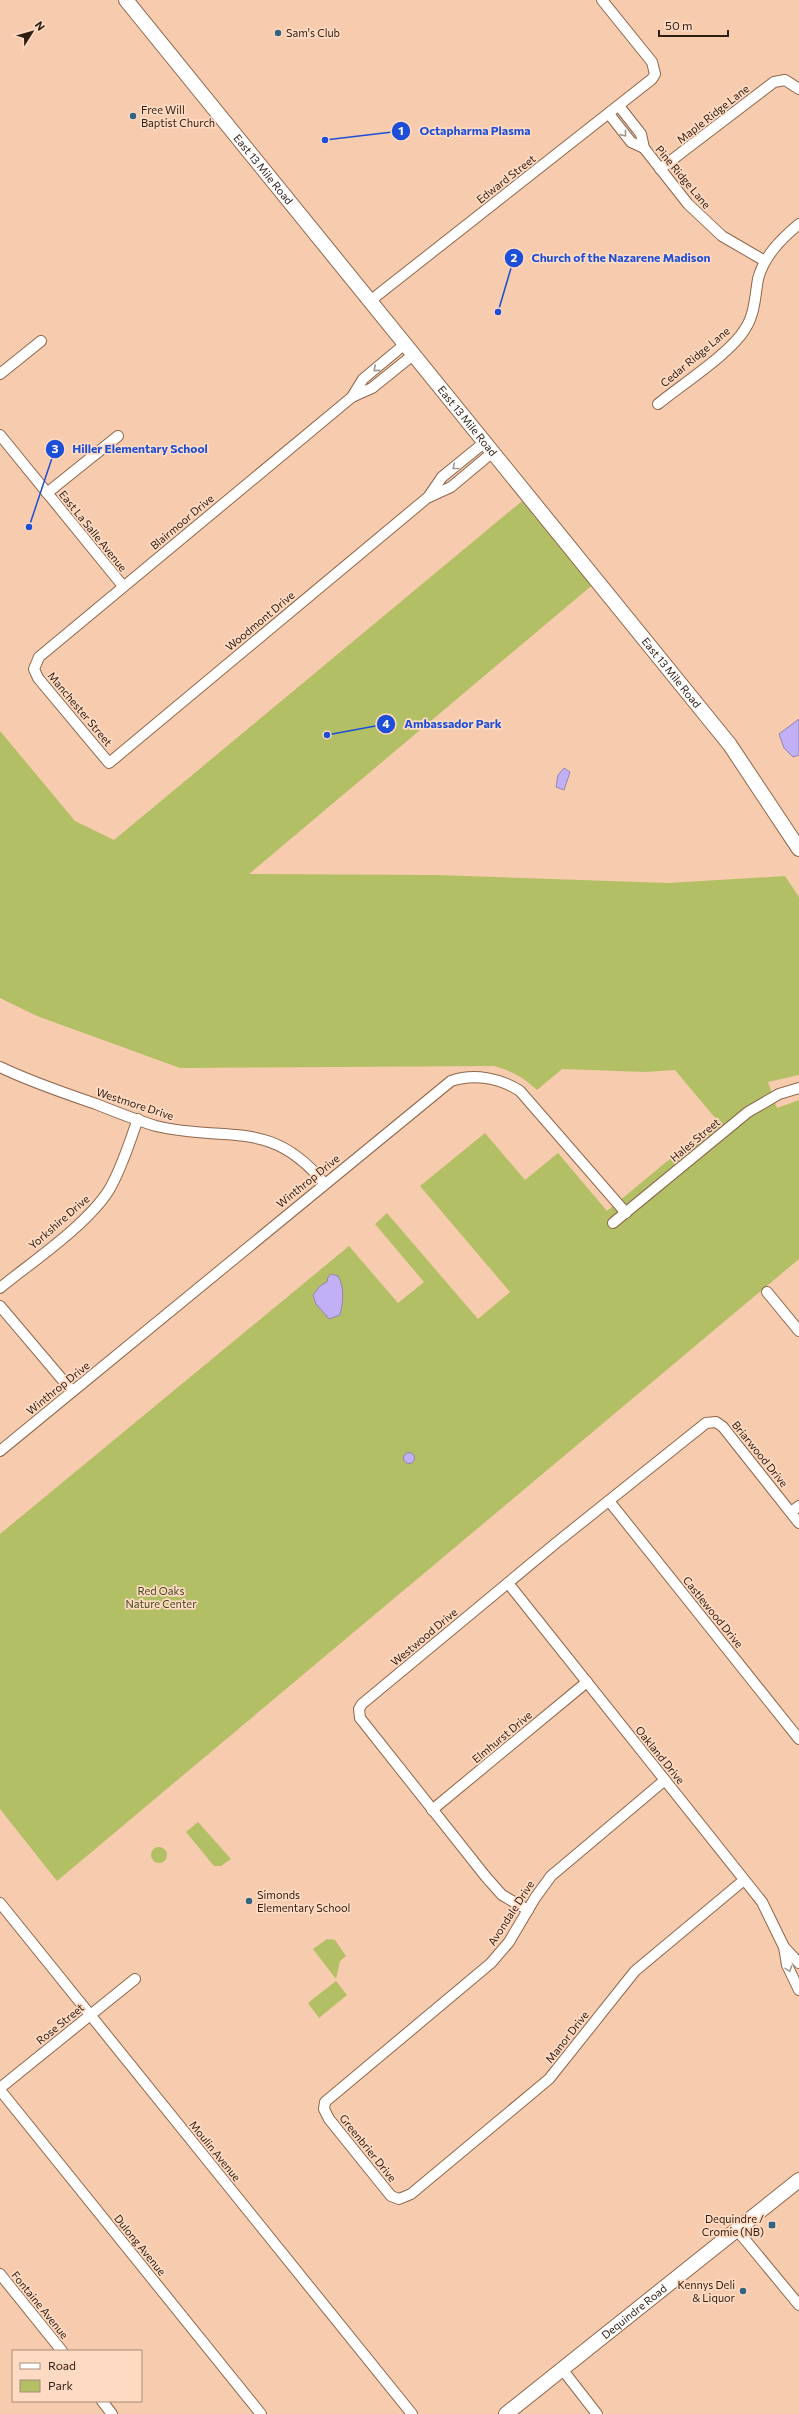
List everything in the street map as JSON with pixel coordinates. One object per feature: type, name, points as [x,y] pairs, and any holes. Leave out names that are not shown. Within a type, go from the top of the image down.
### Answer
[{"type":"main road","name":"East 13 Mile Road","points":[[126,0],[730,745],[799,849]]},
{"type":"main road","name":"Dequindre Road","points":[[506,2414],[799,2180]]},
{"type":"street","name":"Edward Street","points":[[370,301],[648,84],[655,74],[652,62],[602,0]]},
{"type":"street","name":"Maple Ridge Lane","points":[[660,169],[769,86],[782,80],[791,82],[799,89]]},
{"type":"street","name":"Pine Ridge Lane","points":[[619,106],[641,134],[644,148],[688,204],[708,224],[731,242],[765,261]]},
{"type":"street","name":"Pine Ridge Lane","points":[[609,114],[631,142],[644,148]]},
{"type":"street","name":"Cedar Ridge Lane","points":[[658,404],[723,352],[745,330],[752,317],[759,278],[765,261],[783,238],[799,224]]},
{"type":"street","points":[[0,374],[41,341]]},
{"type":"street","name":"Blairmoor Drive","points":[[34,670],[39,657],[352,397],[363,379],[409,349]]},
{"type":"street","name":"East La Salle Avenue","points":[[0,435],[123,586]]},
{"type":"street","points":[[47,493],[118,436]]},
{"type":"street","name":"Woodmont Drive","points":[[109,763],[427,498],[442,477],[489,447]]},
{"type":"street","name":"Manchester Street","points":[[34,670],[38,678],[109,763]]},
{"type":"street","name":"Westmore Drive","points":[[0,1068],[138,1120],[177,1130],[241,1134],[264,1139],[294,1155],[324,1183]]},
{"type":"street","name":"Winthrop Drive","points":[[0,1451],[324,1183],[451,1081],[468,1078],[495,1079],[508,1083],[528,1099],[626,1213]]},
{"type":"street","name":"Hales Street","points":[[613,1223],[748,1112],[768,1099],[799,1088]]},
{"type":"street","name":"Yorkshire Drive","points":[[0,1288],[84,1219],[101,1201],[120,1170],[138,1120]]},
{"type":"street","points":[[767,1292],[799,1331]]},
{"type":"street","points":[[0,1306],[72,1392]]},
{"type":"street","name":"Westwood Drive","points":[[528,1910],[511,1901],[494,1886],[360,1718],[359,1709],[366,1701],[508,1583],[706,1423],[716,1422]]},
{"type":"street","name":"Briarwood Drive","points":[[716,1422],[723,1427],[799,1523]]},
{"type":"street","name":"Castlewood Drive","points":[[609,1501],[799,1739]]},
{"type":"street","points":[[791,1512],[799,1506]]},
{"type":"street","name":"Oakland Drive","points":[[508,1583],[744,1880],[770,1915],[784,1947],[787,1965],[799,1990]]},
{"type":"street","name":"Elmhurst Drive","points":[[432,1810],[587,1682]]},
{"type":"street","name":"Avondale Drive","points":[[324,2106],[332,2095],[491,1963],[509,1942],[551,1876],[665,1780]]},
{"type":"street","name":"Manor Drive","points":[[399,2199],[411,2194],[549,2079],[634,1971],[744,1880]]},
{"type":"street","name":"Moulin Avenue","points":[[0,1903],[412,2414]]},
{"type":"street","name":"Oakland Drive","points":[[784,1947],[799,1963]]},
{"type":"street","name":"Rose Street","points":[[0,2089],[135,1979]]},
{"type":"street","name":"Dulong Avenue","points":[[0,2089],[260,2414]]},
{"type":"street","name":"Greenbrier Drive","points":[[324,2106],[329,2119],[391,2196],[399,2199]]},
{"type":"street","points":[[737,2230],[799,2305]]},
{"type":"street","name":"Fontaine Avenue","points":[[0,2274],[61,2350]]},
{"type":"street","points":[[562,2369],[598,2414]]},
{"type":"street","points":[[103,2402],[112,2414]]},
{"type":"green space","name":"Red Oaks Nature Center","points":[[527,497],[596,582],[249,874],[435,875],[668,883],[785,876],[799,897],[799,1075],[768,1082],[777,1108],[799,1100],[799,1259],[57,1881],[0,1809],[0,1534],[349,1246],[398,1303],[424,1282],[375,1224],[387,1213],[478,1319],[510,1292],[420,1186],[485,1133],[525,1180],[558,1153],[607,1211],[717,1120],[675,1070],[645,1072],[562,1069],[537,1090],[517,1075],[494,1066],[180,1068],[37,1016],[0,998],[0,731],[75,821],[114,840]]},
{"type":"green space","points":[[198,1822],[231,1859],[221,1866],[214,1866],[186,1832]]},
{"type":"green space","points":[[159,1847],[166,1852],[167,1855],[162,1862],[159,1863],[152,1858],[151,1855],[156,1848]]},
{"type":"green space","points":[[327,1939],[335,1940],[346,1956],[340,1961],[336,1979],[313,1949]]},
{"type":"green space","points":[[336,1981],[347,1995],[319,2018],[308,2003]]},
{"type":"shaded area","points":[[799,719],[799,755],[793,757],[784,748],[779,734]]},
{"type":"shaded area","points":[[564,768],[570,772],[564,790],[556,787],[558,775]]},
{"type":"shaded area","points":[[331,1274],[338,1276],[342,1285],[343,1300],[340,1315],[329,1319],[316,1304],[313,1295],[320,1286],[327,1282],[328,1277]]},
{"type":"shaded area","points":[[407,1453],[411,1453],[413,1454],[413,1462],[407,1463],[404,1460],[404,1456]]},
{"type":"place","name":"Sam's Club","points":[[278,33]]},
{"type":"place","name":"Free Will Baptist Church","points":[[133,116]]},
{"type":"place","name":"Octapharma Plasma","points":[[325,140]]},
{"type":"place","name":"Church of the Nazarene Madison","points":[[498,312]]},
{"type":"place","name":"Hiller Elementary School","points":[[29,527]]},
{"type":"place","name":"Ambassador Park","points":[[327,735]]},
{"type":"place","name":"Simonds Elementary School","points":[[249,1901]]},
{"type":"place","name":"Dequindre / Cromie (NB)","points":[[772,2225]]},
{"type":"place","name":"Kennys Deli & Liquor","points":[[743,2291]]}]
